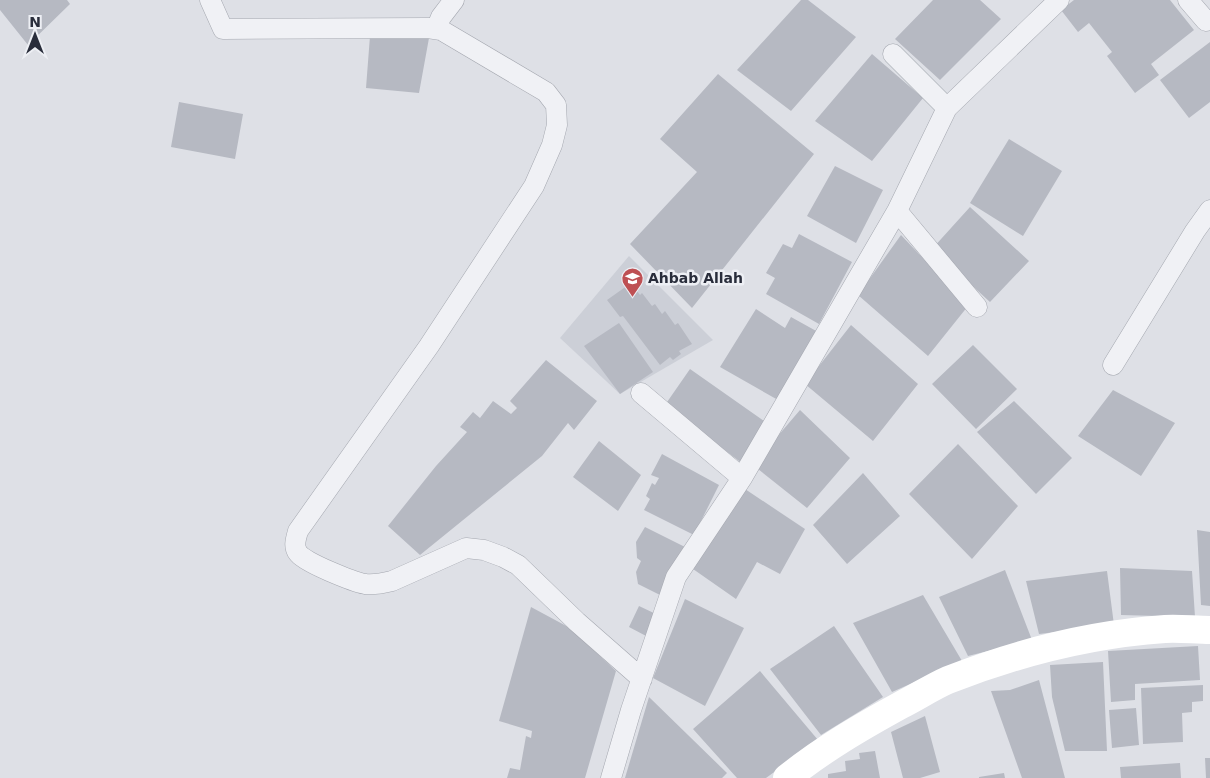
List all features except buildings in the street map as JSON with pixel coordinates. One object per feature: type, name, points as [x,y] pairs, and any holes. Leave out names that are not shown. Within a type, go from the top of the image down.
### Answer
[{"type":"street","points":[[210,0],[223,29],[441,30],[546,92],[556,105],[557,125],[552,145],[534,186],[429,346],[298,531],[294,542],[297,553],[305,561],[365,584],[380,584],[392,581],[466,548],[484,550],[503,557],[518,565],[577,622],[642,679]]},
{"type":"street","points":[[436,29],[441,16],[454,0]]},
{"type":"street","points":[[611,778],[676,577],[742,478],[897,211],[947,108],[1059,0]]},
{"type":"street","points":[[1188,0],[1206,21]]},
{"type":"street","points":[[893,54],[947,108]]},
{"type":"street","points":[[1113,365],[1195,231],[1210,210]]},
{"type":"street","points":[[897,211],[977,308]]},
{"type":"street","points":[[641,393],[742,478]]},
{"type":"street","points":[[787,778],[811,769],[852,732],[946,681],[1043,649],[1112,635],[1166,629],[1210,630]]},
{"type":"shaded area","name":"Ahbab Allah","points":[[629,256],[713,340],[620,394],[560,338]]},
{"type":"place","name":"Ahbab Allah","points":[[632,297]]}]
